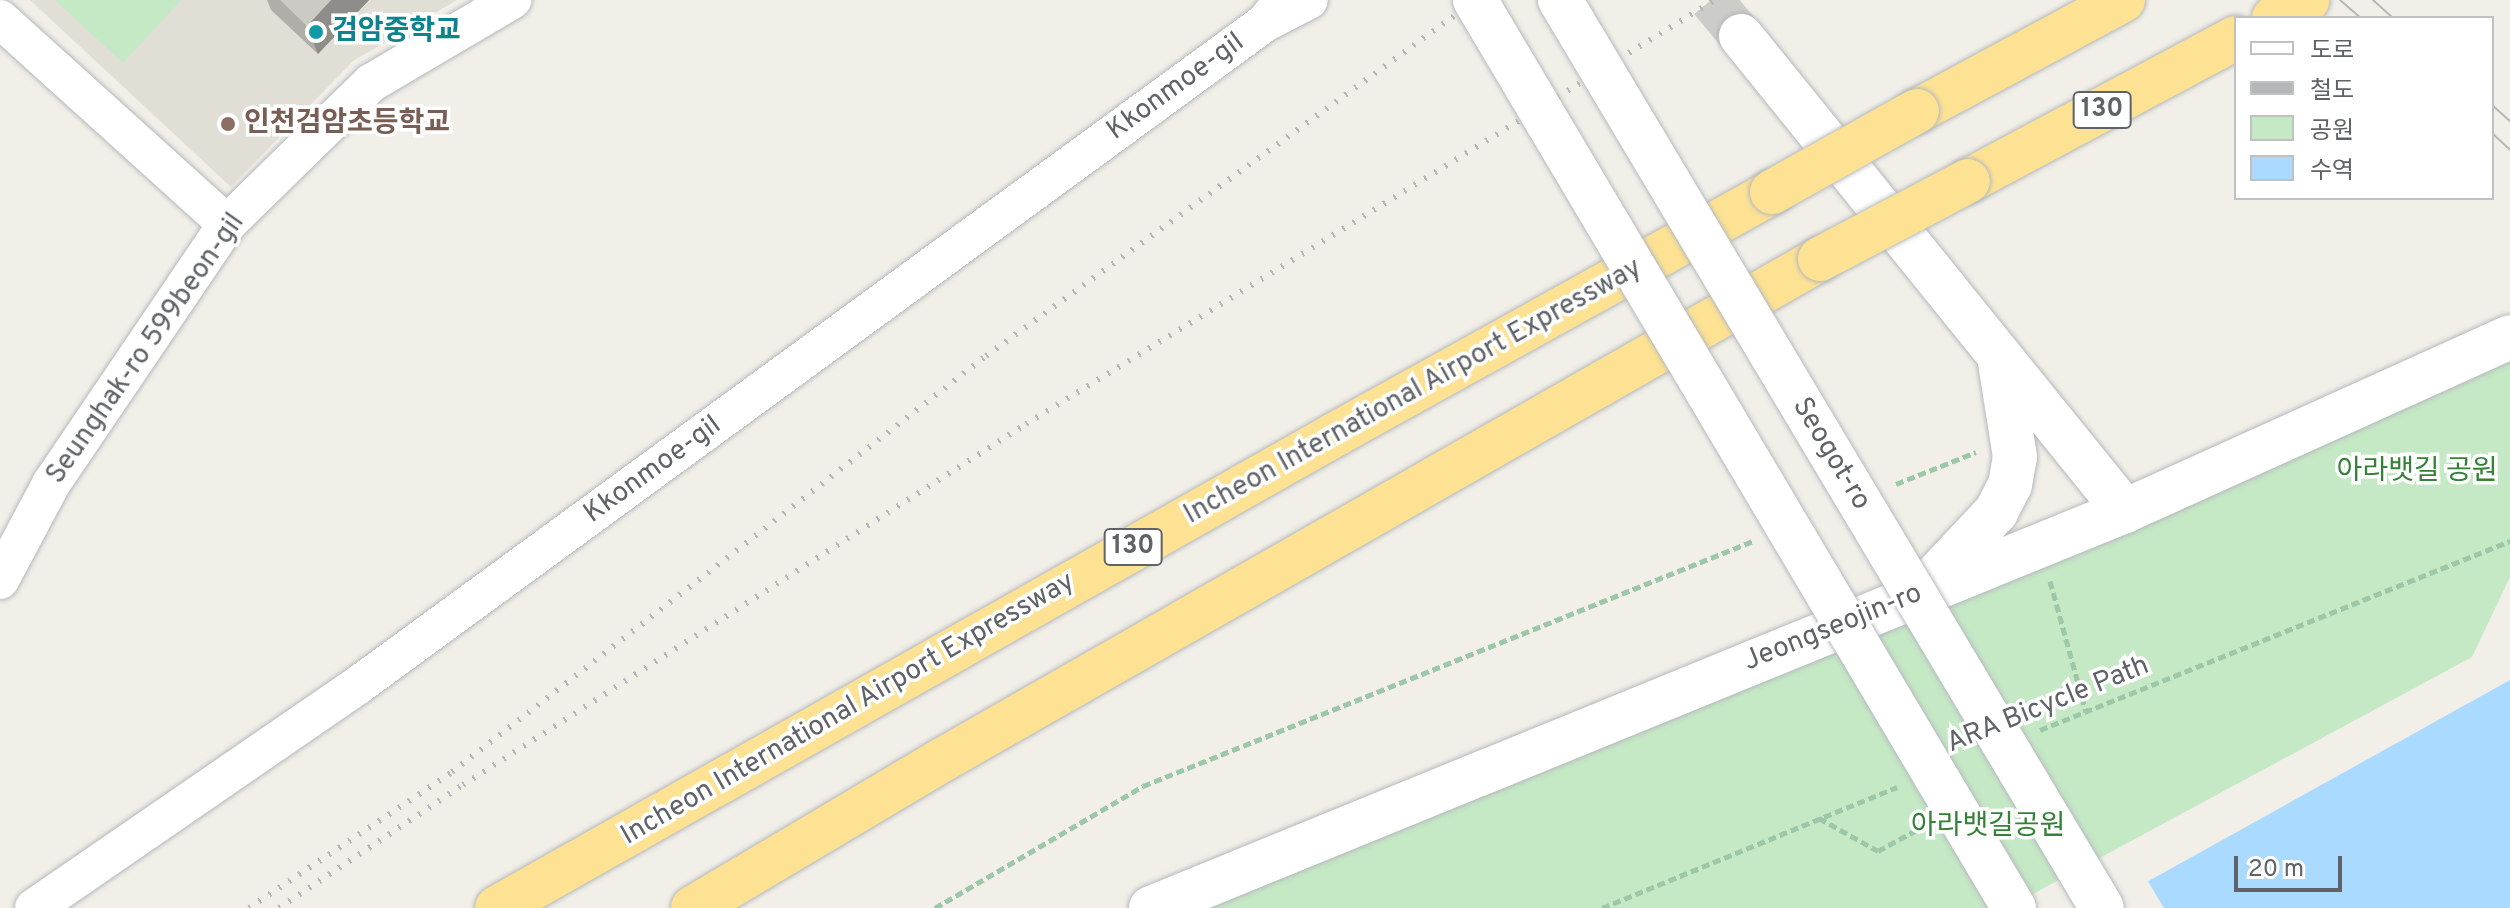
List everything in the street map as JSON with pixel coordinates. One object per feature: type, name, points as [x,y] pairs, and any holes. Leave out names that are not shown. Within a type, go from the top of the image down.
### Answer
[{"type":"highway","name":"Incheon International Airport Expressway","points":[[497,908],[1336,434],[2123,0]]},
{"type":"highway","points":[[2278,16],[2308,0]]},
{"type":"highway","name":"130","points":[[693,908],[944,759],[1820,259],[2234,39]]},
{"type":"street","name":"Seunghak-ro 599beon-gil","points":[[0,580],[51,484],[227,224],[371,83],[512,0]]},
{"type":"street","name":"Kkonmoe-gil","points":[[34,908],[357,686],[1274,11],[1309,0]]},
{"type":"street","points":[[1475,0],[2014,908]]},
{"type":"street","name":"Seogot-ro","points":[[1560,0],[2102,908]]},
{"type":"street","points":[[0,19],[227,224]]},
{"type":"street","points":[[1741,36],[1999,351],[2125,511]]},
{"type":"street","name":"Jeongseojin-ro","points":[[1151,908],[2125,511],[2510,337]]},
{"type":"street","points":[[1919,593],[1996,512],[2010,485],[2015,457],[2014,439],[1999,351]]},
{"type":"path","points":[[1882,490],[2014,439]]},
{"type":"path","points":[[935,908],[1143,786],[1764,537]]},
{"type":"path","name":"ARA Bicycle Path","points":[[2032,733],[2510,541]]},
{"type":"path","points":[[2040,545],[2086,712]]},
{"type":"path","points":[[1602,908],[1911,782]]},
{"type":"path","points":[[1818,818],[1878,851],[1922,826]]},
{"type":"shaded area","name":"인천검암초등학교","points":[[30,0],[457,0],[353,61],[231,187]]},
{"type":"green space","points":[[55,0],[181,0],[123,63]]},
{"type":"green space","name":"아라뱃길 공원","points":[[2510,339],[2510,577],[2472,657],[2007,908],[1151,908]]},
{"type":"water","points":[[2510,680],[2510,908],[2100,908]]},
{"type":"pier","points":[[2146,878],[2164,908],[2096,908],[2098,905]]},
{"type":"building","points":[[280,0],[331,0],[307,26]]},
{"type":"tunnel","points":[[1711,0],[1741,36]]},
{"type":"tram line","points":[[2340,0],[2359,16]]},
{"type":"tram line","points":[[2373,0],[2391,16]]},
{"type":"tram line","points":[[2494,107],[2510,121]]},
{"type":"tram line","points":[[2494,135],[2510,150]]},
{"type":"railway","points":[[249,908],[452,772],[986,356],[1476,0]]},
{"type":"railway","points":[[279,908],[463,785],[1026,424],[1715,0]]},
{"type":"place","name":"검암중학교","points":[[316,32]]},
{"type":"place","name":"인천검암초등학교","points":[[228,124]]},
{"type":"park label","name":"아라뱃길공원","points":[[1988,827]]}]
